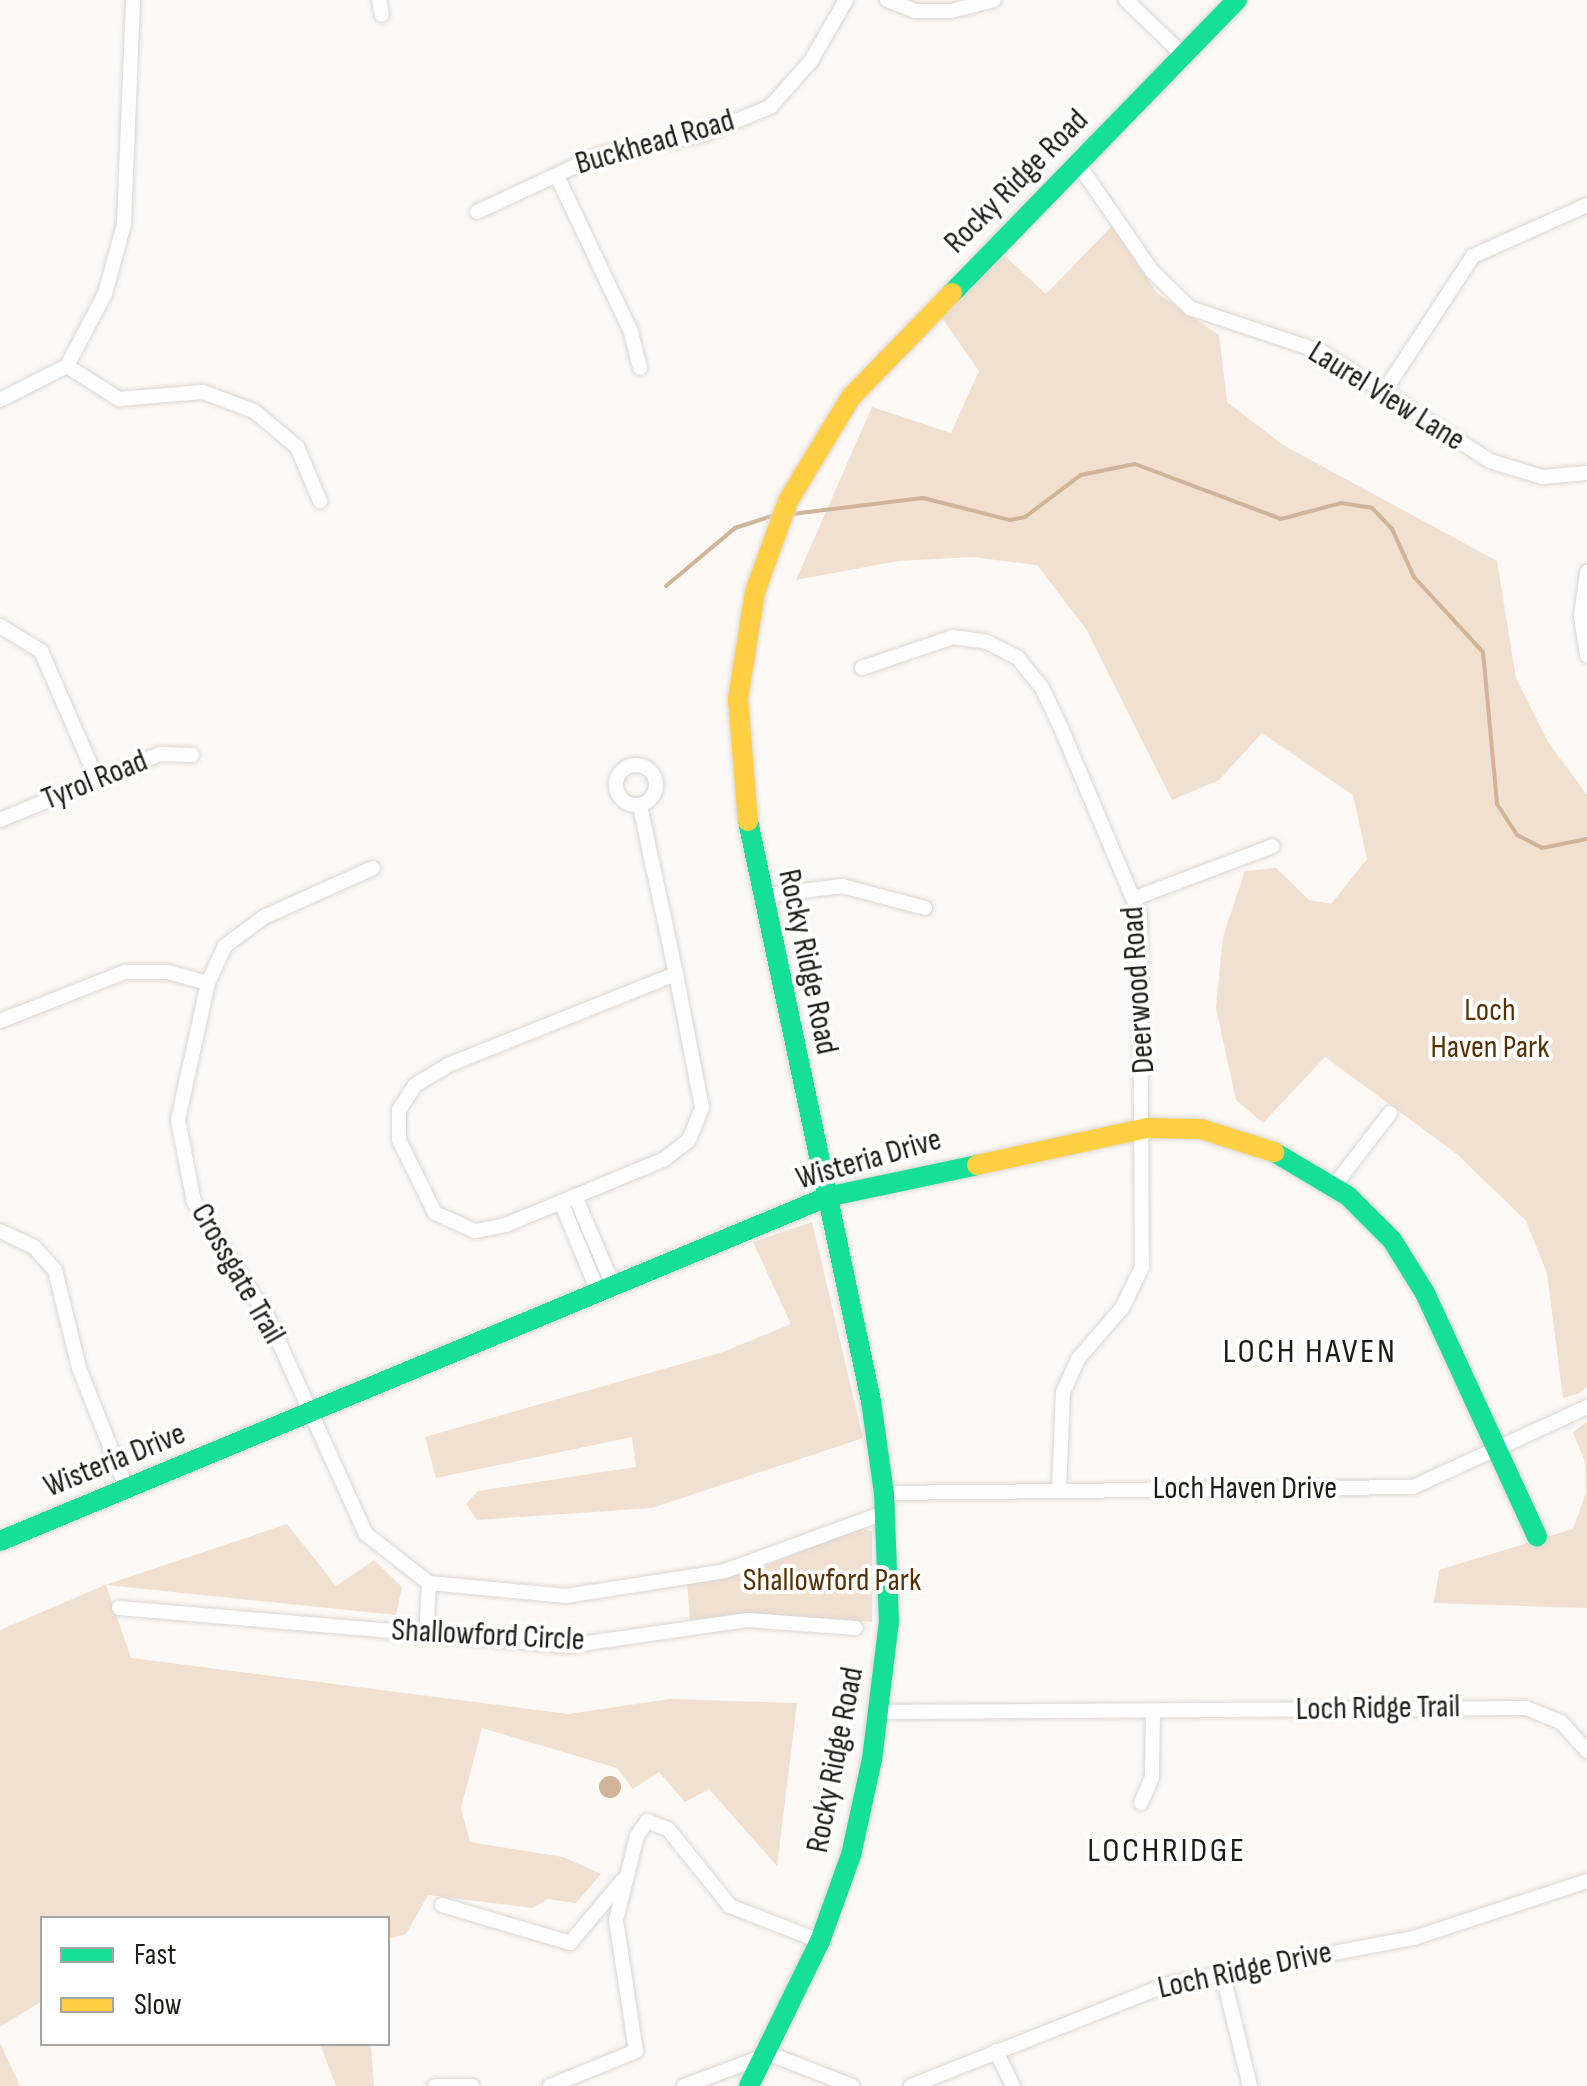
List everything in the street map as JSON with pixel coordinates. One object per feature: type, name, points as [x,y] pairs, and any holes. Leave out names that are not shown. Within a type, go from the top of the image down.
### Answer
[{"type":"main road","name":"Rocky Ridge Road","points":[[749,2086],[770,2054],[820,1941],[851,1855],[879,1712],[889,1622],[885,1502],[827,1197],[762,896],[738,730],[740,675],[759,576],[804,470],[864,381],[1237,0]]},
{"type":"main road","name":"Wisteria Drive","points":[[0,1541],[607,1293],[827,1197],[1146,1128],[1201,1129],[1246,1140],[1290,1158],[1334,1186],[1392,1240],[1425,1293],[1536,1536]]},
{"type":"street","points":[[0,400],[67,366],[104,294],[124,224],[133,0]]},
{"type":"street","name":"Buckhead Road","points":[[478,212],[599,156],[702,135],[770,107],[811,62],[846,0]]},
{"type":"street","points":[[887,0],[914,11],[952,11],[994,0]]},
{"type":"street","points":[[1126,0],[1184,56]]},
{"type":"street","name":"Laurel View Lane","points":[[1078,164],[1152,270],[1190,308],[1308,346],[1384,390],[1490,461],[1542,478],[1587,474]]},
{"type":"street","points":[[557,176],[631,332],[640,368]]},
{"type":"street","points":[[1384,390],[1474,256],[1587,205]]},
{"type":"street","points":[[67,366],[118,399],[202,392],[254,411],[297,447],[320,501]]},
{"type":"street","points":[[1587,572],[1581,617],[1587,656]]},
{"type":"street","points":[[0,626],[26,636],[47,660],[96,780]]},
{"type":"street","name":"Deerwood Road","points":[[862,668],[952,637],[987,642],[1017,657],[1042,688],[1135,898],[1144,960],[1146,1128],[1142,1267],[1122,1308],[1078,1359],[1062,1392],[1059,1491]]},
{"type":"street","name":"Tyrol Road","points":[[0,820],[160,754],[192,756]]},
{"type":"street","points":[[640,806],[676,974],[701,1096],[696,1130],[665,1158],[490,1229],[445,1221],[427,1201],[399,1140],[404,1098],[448,1064],[676,974]]},
{"type":"street","points":[[1135,898],[1274,846]]},
{"type":"street","name":"Crossgate Trail","points":[[373,868],[235,935],[208,983],[180,1102],[183,1170],[208,1231],[267,1316],[356,1520],[388,1557],[429,1583]]},
{"type":"street","points":[[762,896],[842,886],[925,908]]},
{"type":"street","points":[[0,1021],[125,972],[168,972],[208,983]]},
{"type":"street","points":[[1334,1186],[1390,1113]]},
{"type":"street","points":[[568,1199],[607,1293]]},
{"type":"street","points":[[0,1231],[34,1247],[55,1270],[79,1368],[128,1488]]},
{"type":"street","name":"Loch Haven Drive","points":[[429,1583],[495,1592],[608,1593],[725,1570],[885,1502],[1059,1491],[1396,1489],[1425,1484],[1587,1407]]},
{"type":"street","points":[[426,1635],[429,1583]]},
{"type":"street","name":"Shallowford Circle","points":[[120,1608],[567,1646],[747,1620],[856,1628]]},
{"type":"street","name":"Loch Ridge Trail","points":[[879,1712],[1526,1708],[1562,1722],[1587,1751]]},
{"type":"street","points":[[1142,1803],[1152,1777],[1153,1711]]},
{"type":"street","points":[[550,2086],[636,2051],[616,1920],[637,1836],[647,1821],[656,1821],[730,1906],[820,1941]]},
{"type":"street","points":[[442,1905],[570,1943],[628,1872]]},
{"type":"street","name":"Loch Ridge Drive","points":[[911,2086],[1140,1993],[1222,1972],[1429,1934],[1587,1882]]},
{"type":"street","points":[[1222,1972],[1230,2026],[1250,2086]]},
{"type":"street","points":[[996,2051],[1013,2086]]},
{"type":"street","points":[[684,2086],[770,2054],[852,2086]]},
{"type":"street","points":[[435,2086],[472,2086]]},
{"type":"green space","name":"Loch Haven Park","points":[[1112,226],[1157,293],[1219,335],[1227,402],[1283,445],[1497,561],[1516,678],[1548,742],[1587,795],[1587,1387],[1578,1394],[1563,1398],[1547,1273],[1526,1221],[1457,1154],[1325,1057],[1263,1123],[1236,1100],[1216,1008],[1223,937],[1245,871],[1276,868],[1309,900],[1331,904],[1367,859],[1353,795],[1262,733],[1219,780],[1172,800],[1086,629],[1037,565],[972,557],[898,561],[796,580],[872,407],[951,433],[979,371],[942,318],[1005,256],[1046,294]]},
{"type":"green space","points":[[812,1222],[863,1438],[652,1508],[477,1520],[466,1504],[478,1491],[636,1467],[632,1437],[436,1478],[425,1437],[723,1352],[791,1324],[753,1242]]},
{"type":"green space","points":[[1587,1422],[1587,1608],[1434,1603],[1439,1570],[1573,1529],[1586,1493],[1585,1462],[1573,1432]]},
{"type":"green space","points":[[287,1524],[336,1586],[374,1560],[402,1587],[396,1615],[106,1585],[131,1658],[568,1714],[670,1699],[797,1703],[777,1866],[709,1789],[685,1802],[659,1772],[633,1789],[617,1768],[482,1728],[461,1808],[470,1842],[563,1857],[601,1874],[576,1903],[547,1899],[533,1908],[428,1895],[406,1934],[390,1938],[390,1916],[40,1916],[40,2002],[0,2027],[0,1630],[105,1585]]},
{"type":"green space","name":"Shallowford Park","points":[[857,1528],[872,1531],[872,1622],[749,1613],[690,1620],[687,1582],[749,1573]]},
{"type":"green space","points":[[0,2043],[20,2086],[0,2086]]},
{"type":"green space","points":[[321,2046],[371,2046],[374,2086],[336,2086]]},
{"type":"shaded area","points":[[606,1776],[614,1776],[621,1787],[614,1798],[606,1798],[599,1791],[599,1783]]},
{"type":"waterway","points":[[792,514],[923,498],[1010,520],[1025,517],[1081,475],[1135,464],[1281,519],[1341,503],[1372,508],[1392,529],[1414,577],[1483,652],[1497,804],[1517,835],[1542,848],[1587,839]]},
{"type":"waterway","points":[[666,586],[735,528],[773,516]]},
{"type":"traffic: fast","points":[[952,293],[1237,0]]},
{"type":"traffic: fast","points":[[748,821],[871,1401],[884,1493],[889,1621],[872,1759],[851,1855],[820,1941],[749,2086]]},
{"type":"traffic: fast","points":[[1274,1152],[1348,1196],[1392,1240],[1425,1293],[1537,1536]]},
{"type":"traffic: fast","points":[[0,1541],[827,1197],[977,1165]]},
{"type":"traffic: slow","points":[[748,821],[738,699],[755,592],[788,501],[851,397],[952,293]]},
{"type":"traffic: slow","points":[[977,1165],[1146,1128],[1201,1129],[1274,1152]]},
{"type":"district","name":"LOCH HAVEN","points":[[1310,1352]]},
{"type":"district","name":"LOCHRIDGE","points":[[1167,1851]]}]
